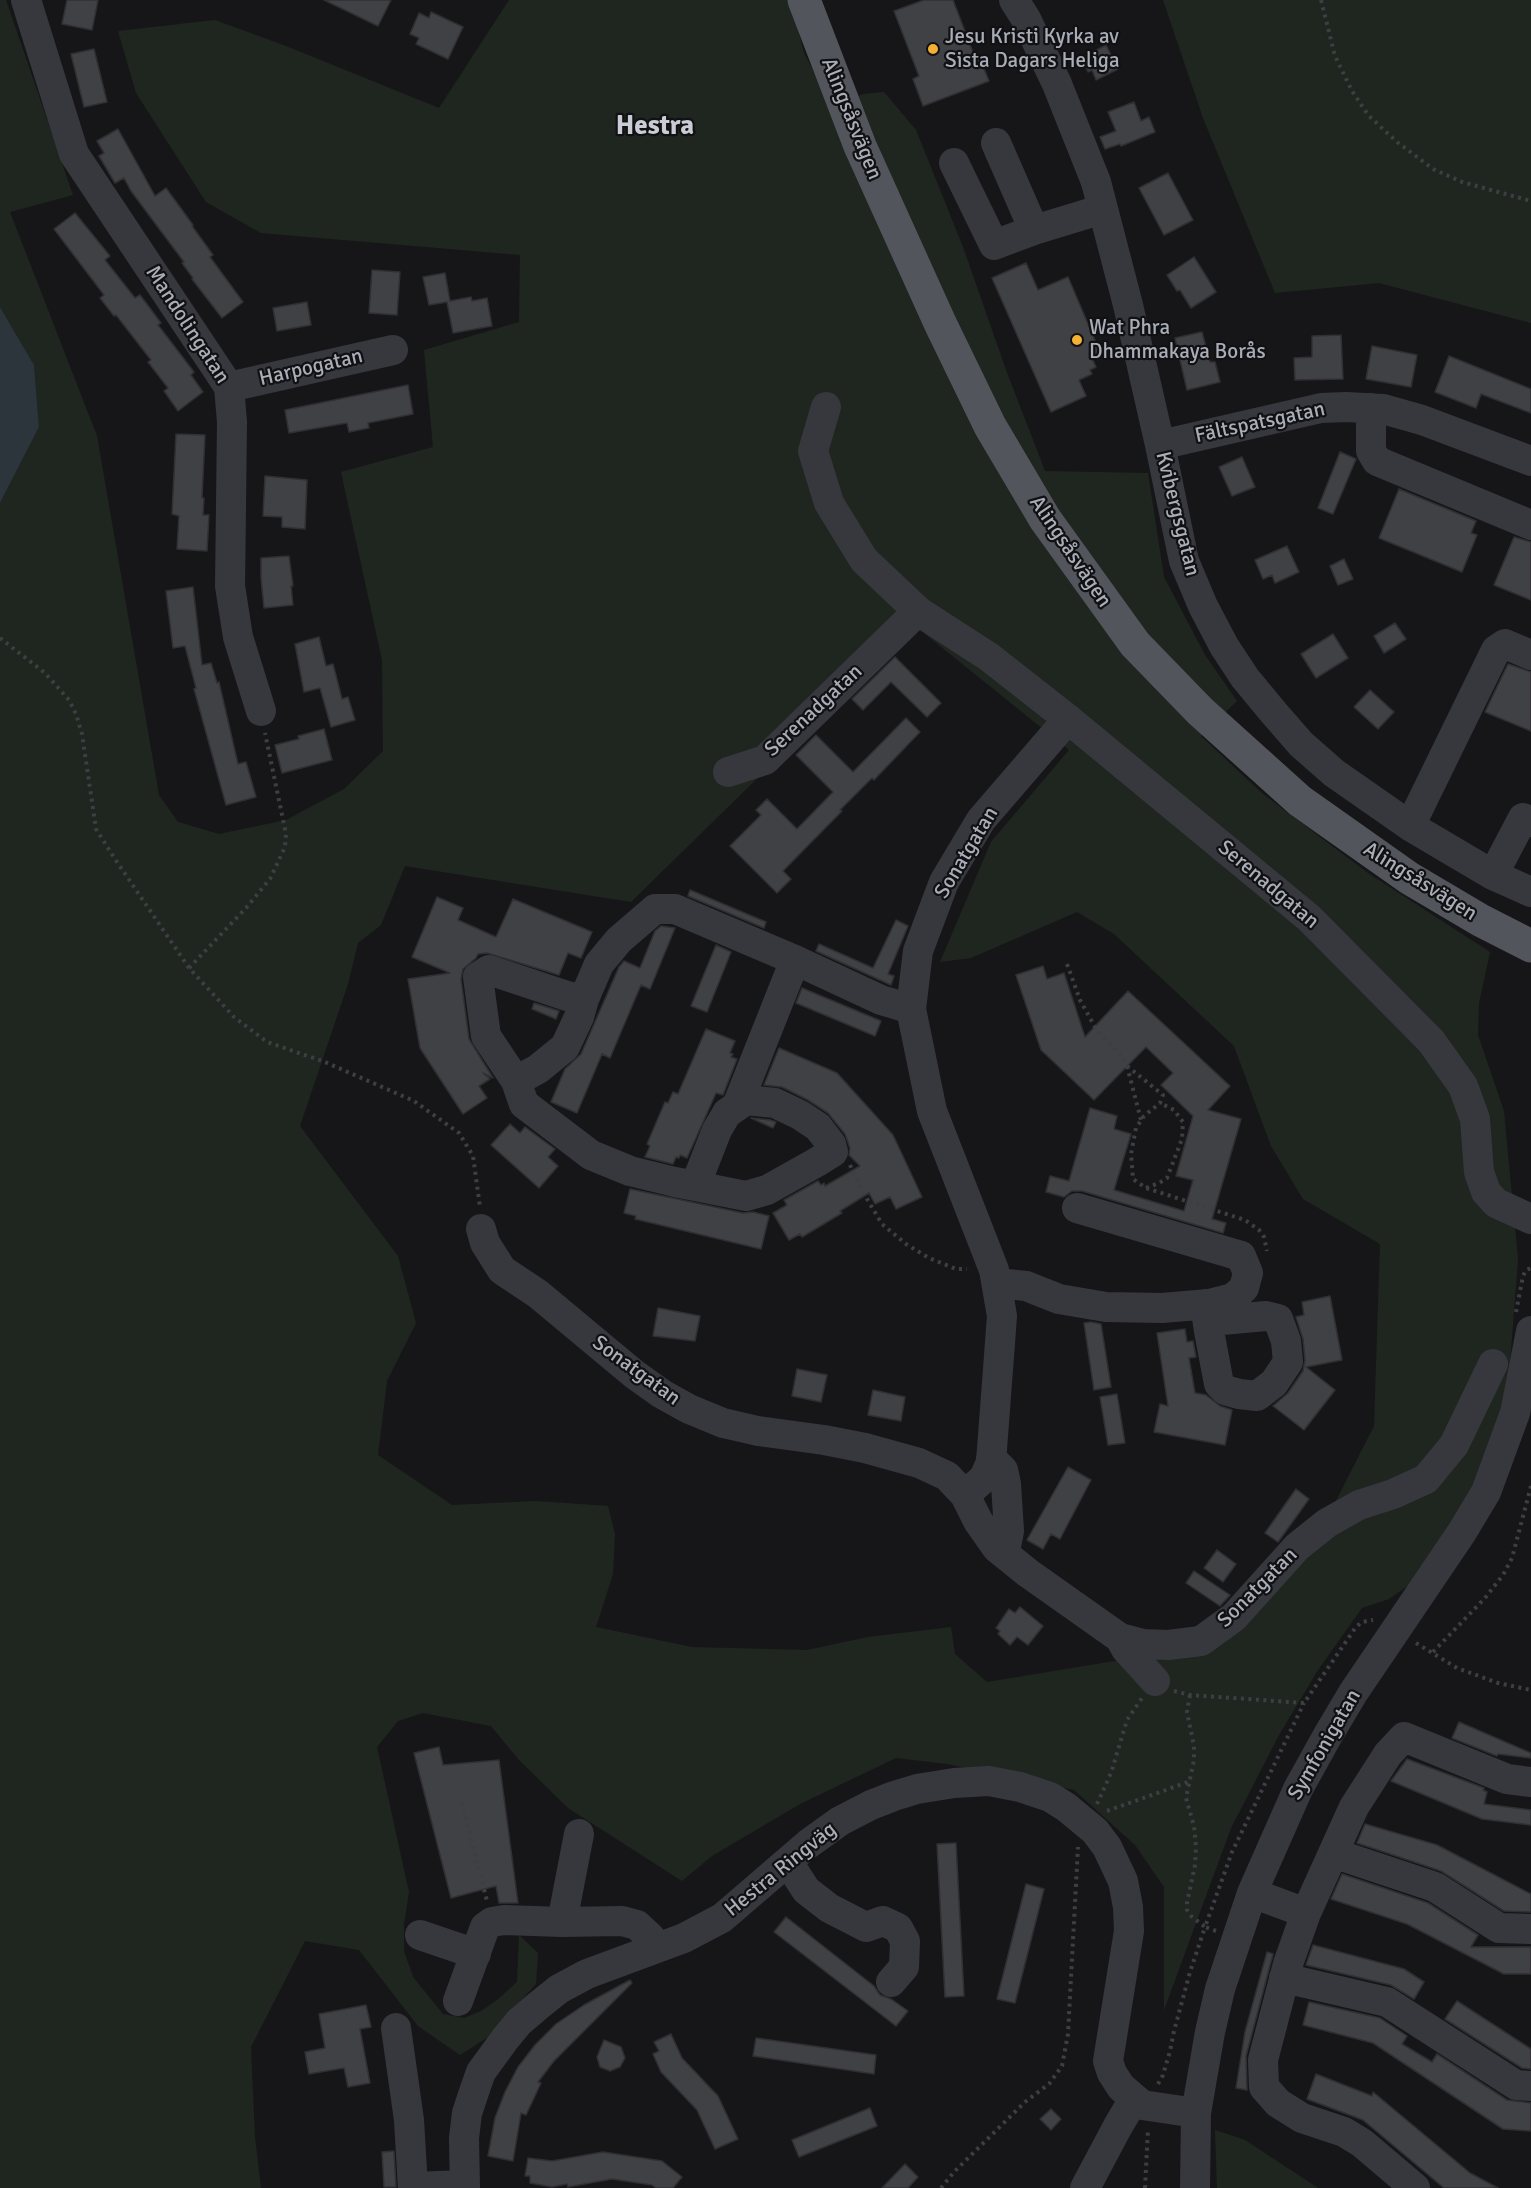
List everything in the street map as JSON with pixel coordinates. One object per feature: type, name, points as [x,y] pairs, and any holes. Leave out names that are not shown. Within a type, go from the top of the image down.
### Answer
[{"type":"main road","name":"Alingsåsvägen","points":[[804,0],[860,146],[940,323],[990,426],[1045,519],[1135,644],[1200,711],[1300,801],[1409,878],[1480,920],[1531,946]]},
{"type":"street","name":"Mandolingatan","points":[[26,0],[74,154],[229,387],[232,422],[230,586],[238,637],[261,711]]},
{"type":"street","name":"Kvibergsgatan","points":[[1014,0],[1026,19],[1058,84],[1096,182],[1128,304],[1184,561],[1203,606],[1224,646],[1245,678],[1301,744],[1334,773],[1410,826],[1493,874],[1531,892]]},
{"type":"street","points":[[996,143],[1034,230]]},
{"type":"street","points":[[954,163],[994,245],[1103,209]]},
{"type":"street","name":"Harpogatan","points":[[229,387],[393,350]]},
{"type":"street","name":"Serenadgatan","points":[[826,407],[813,451],[830,503],[864,560],[918,611],[989,657],[1068,719],[1309,918],[1431,1041],[1467,1097],[1475,1119],[1479,1172],[1486,1192],[1496,1203],[1531,1219]]},
{"type":"street","name":"Fältspatsgatan","points":[[1160,445],[1321,408],[1371,408],[1422,420],[1531,461]]},
{"type":"street","points":[[1371,408],[1371,451],[1377,461],[1531,525]]},
{"type":"street","name":"Serenadgatan","points":[[728,772],[765,760],[918,611]]},
{"type":"street","points":[[1410,826],[1496,650],[1505,644],[1531,655]]},
{"type":"street","name":"Sonatgatan","points":[[965,1495],[984,1478],[991,1458],[1002,1316],[996,1276],[932,1111],[911,1009],[918,951],[944,882],[981,820],[1068,719]]},
{"type":"street","points":[[1493,874],[1523,818],[1531,822]]},
{"type":"street","points":[[516,1081],[538,1069],[565,1047],[599,964],[619,940],[655,909],[675,909],[795,960],[880,1000],[911,1009]]},
{"type":"street","points":[[737,1106],[795,960]]},
{"type":"street","points":[[584,999],[567,996],[489,970],[478,977],[486,1036],[516,1081],[524,1104],[591,1155],[630,1170],[695,1186],[746,1196],[767,1190],[833,1152],[831,1144],[818,1127],[775,1103],[746,1100],[727,1113],[717,1130],[695,1186]]},
{"type":"street","points":[[996,1276],[1059,1299],[1106,1307],[1206,1310],[1233,1298],[1244,1288],[1248,1273],[1241,1256],[1077,1208]]},
{"type":"street","name":"Sonatgatan","points":[[480,1229],[502,1270],[564,1314],[634,1374],[689,1409],[723,1423],[758,1431],[834,1442],[919,1463],[947,1476],[965,1495],[978,1521],[997,1548],[1028,1573],[1120,1638],[1143,1644],[1168,1645],[1201,1641],[1234,1617],[1297,1547],[1327,1523],[1359,1505],[1393,1494],[1426,1479],[1454,1445],[1492,1364]]},
{"type":"street","name":"Symfonigatan","points":[[1195,2188],[1196,2113],[1220,1989],[1252,1893],[1298,1789],[1328,1735],[1486,1492],[1515,1413],[1523,1324]]},
{"type":"street","points":[[991,1458],[1003,1470],[1006,1484],[1009,1531],[1003,1552]]},
{"type":"street","points":[[1120,1638],[1126,1649],[1155,1681]]},
{"type":"street","points":[[1415,2188],[1362,2143],[1344,2132],[1302,2118],[1278,2103],[1264,2087],[1263,2060],[1284,1978],[1306,1912],[1354,1807],[1388,1754],[1404,1737],[1507,1779],[1531,1782]]},
{"type":"street","name":"Hestra Ringväg","points":[[465,2187],[464,2138],[467,2113],[482,2072],[519,2022],[559,1989],[587,1974],[684,1938],[722,1918],[808,1844],[840,1821],[871,1805],[917,1789],[954,1783],[989,1781],[1020,1787],[1050,1797],[1088,1818],[1107,1847],[1123,1881],[1128,1907],[1129,1930],[1108,2061],[1121,2087],[1143,2103]]},
{"type":"street","points":[[562,1922],[579,1834]]},
{"type":"street","points":[[1333,1852],[1435,1887],[1498,1928],[1531,1929]]},
{"type":"street","points":[[788,1862],[806,1890],[828,1908],[866,1927],[883,1921],[898,1928],[905,1941],[904,1967],[891,1982]]},
{"type":"street","points":[[1252,1893],[1306,1912]]},
{"type":"street","points":[[458,2001],[485,1927],[492,1922],[504,1920],[622,1921],[637,1925],[650,1936],[657,1948]]},
{"type":"street","points":[[420,1935],[476,1954]]},
{"type":"street","points":[[1284,1978],[1387,2002],[1516,2085],[1531,2086]]},
{"type":"street","points":[[396,2028],[409,2120],[413,2187],[465,2187]]},
{"type":"street","points":[[1085,2188],[1105,2148],[1143,2103],[1196,2113]]},
{"type":"path","points":[[1321,0],[1335,56],[1352,91],[1368,115],[1397,142],[1433,169],[1462,182],[1531,201]]},
{"type":"path","points":[[0,638],[45,673],[69,700],[82,734],[96,829],[189,968],[234,1017],[267,1042],[325,1062],[414,1101],[459,1133],[473,1156],[477,1174],[480,1229]]},
{"type":"path","points":[[189,968],[270,879],[285,847],[286,834],[261,711]]},
{"type":"path","points":[[1067,964],[1080,1000],[1096,1029],[1122,1057],[1127,1066],[1141,1121]]},
{"type":"path","points":[[1127,1066],[1163,1095],[1160,1103],[1136,1128],[1131,1168],[1133,1179],[1146,1188],[1227,1213],[1252,1224],[1264,1237],[1268,1260]]},
{"type":"path","points":[[1146,1188],[1167,1178],[1182,1139],[1184,1122],[1174,1110],[1160,1103]]},
{"type":"path","points":[[833,1152],[843,1157],[852,1166],[861,1189],[882,1224],[906,1244],[929,1258],[956,1269],[996,1276]]},
{"type":"path","points":[[1523,1324],[1523,1276],[1526,1270],[1531,1268]]},
{"type":"path","points":[[1433,1652],[1503,1575],[1512,1558],[1531,1486]]},
{"type":"path","points":[[1145,2188],[1147,2134],[1143,2103],[1155,2090],[1166,2067],[1204,1927],[1237,1841],[1304,1703],[1356,1627],[1370,1620],[1377,1622]]},
{"type":"path","points":[[1413,1641],[1457,1668],[1498,1683],[1531,1690]]},
{"type":"path","points":[[941,2188],[954,2172],[1025,2102],[1049,2084],[1062,2066],[1068,2034],[1078,1833],[1103,1795],[1127,1720],[1155,1681],[1166,1689],[1190,1695],[1304,1703]]},
{"type":"path","points":[[1190,1695],[1186,1712],[1194,1746],[1194,1760],[1186,1798],[1194,1826],[1196,1847],[1187,1910],[1204,1927]]},
{"type":"path","points":[[1088,1818],[1188,1782]]},
{"type":"path","points":[[462,1802],[492,1922]]},
{"type":"shaded area","points":[[0,0],[6,0],[73,195],[10,212],[97,436],[159,795],[178,822],[219,834],[286,820],[344,789],[383,751],[382,660],[341,472],[433,447],[424,350],[519,322],[520,255],[261,233],[206,202],[136,93],[118,31],[215,20],[439,108],[509,0],[801,0],[792,7],[804,53],[831,105],[864,94],[884,92],[916,130],[963,247],[1006,370],[1045,471],[1148,473],[1164,577],[1205,655],[1237,701],[1201,736],[1263,794],[1368,873],[1490,952],[1479,1003],[1478,1035],[1504,1111],[1518,1259],[1507,1402],[1461,1516],[1416,1580],[1389,1599],[1362,1608],[1318,1670],[1279,1735],[1231,1828],[1164,2010],[1164,1887],[1135,1845],[1074,1790],[947,1764],[896,1758],[800,1804],[712,1856],[682,1881],[568,1808],[519,1760],[491,1726],[423,1713],[398,1721],[377,1747],[409,1892],[404,1924],[404,1951],[413,1977],[443,2014],[464,2018],[481,2011],[517,1982],[519,1935],[538,1953],[536,1984],[488,2037],[460,2055],[418,2026],[359,1950],[305,1941],[251,2047],[255,2137],[261,2188],[0,2188],[0,503],[39,427],[34,365],[0,307]],"holes":[[[914,625],[1069,750],[991,842],[940,962],[971,958],[1077,912],[1114,934],[1234,1046],[1271,1146],[1303,1199],[1380,1244],[1374,1426],[1308,1556],[1206,1646],[987,1682],[955,1654],[951,1627],[868,1637],[807,1650],[692,1647],[596,1627],[613,1574],[615,1534],[608,1506],[536,1501],[452,1505],[378,1455],[387,1381],[416,1323],[398,1256],[300,1126],[348,984],[358,943],[381,925],[405,866],[631,902]]]},
{"type":"shaded area","points":[[1163,0],[1531,0],[1531,323],[1379,283],[1275,293],[1203,118]]},
{"type":"shaded area","points":[[0,307],[34,365],[39,427],[0,503]]},
{"type":"shaded area","points":[[1215,2130],[1245,2140],[1318,2188],[1217,2188]]},
{"type":"building","points":[[67,0],[98,0],[92,30],[62,24]]},
{"type":"building","points":[[324,0],[391,0],[378,26]]},
{"type":"building","name":"Jesu Kristi Kyrka av Sista Dagars Heliga","points":[[924,0],[953,0],[974,55],[978,54],[989,81],[923,106],[913,79],[919,76],[894,11]]},
{"type":"building","points":[[431,12],[463,27],[448,59],[416,44],[419,38],[410,34],[419,13],[429,18]]},
{"type":"building","points":[[1106,45],[1118,69],[1096,80],[1092,70],[1088,72],[1082,58]]},
{"type":"building","points":[[94,49],[107,102],[84,107],[71,54]]},
{"type":"building","points":[[1134,102],[1141,121],[1149,117],[1155,132],[1121,146],[1120,144],[1105,149],[1100,137],[1116,131],[1108,112]]},
{"type":"building","points":[[118,129],[155,196],[166,188],[213,255],[210,257],[243,302],[222,318],[192,279],[182,263],[184,262],[131,191],[124,178],[115,183],[99,156],[104,153],[97,141]]},
{"type":"building","points":[[1168,173],[1193,220],[1164,235],[1139,188]]},
{"type":"building","points":[[75,213],[110,256],[105,260],[135,298],[140,295],[161,323],[158,325],[194,372],[191,375],[203,392],[178,411],[164,391],[168,388],[148,362],[151,360],[100,298],[104,295],[54,229]]},
{"type":"building","points":[[1194,257],[1216,292],[1191,308],[1167,275]]},
{"type":"building","name":"Wat Phra Dhammakaya Borås","points":[[1026,263],[1038,290],[1068,277],[1100,352],[1091,356],[1096,367],[1090,370],[1092,374],[1079,380],[1086,396],[1051,412],[992,278]]},
{"type":"building","points":[[372,270],[400,272],[397,315],[369,313]]},
{"type":"building","points":[[445,273],[450,301],[471,297],[472,301],[487,298],[492,326],[453,333],[447,302],[429,305],[423,277]]},
{"type":"building","points":[[307,302],[311,325],[277,331],[273,308]]},
{"type":"building","points":[[1202,332],[1210,362],[1215,362],[1220,382],[1187,390],[1175,338]]},
{"type":"building","points":[[1341,335],[1343,379],[1295,380],[1294,358],[1312,357],[1312,336]]},
{"type":"building","points":[[1372,346],[1417,355],[1411,387],[1366,379]]},
{"type":"building","points":[[1449,356],[1531,389],[1531,413],[1481,394],[1476,408],[1435,392]]},
{"type":"building","points":[[408,385],[413,414],[368,423],[369,428],[349,432],[347,423],[289,433],[285,410]]},
{"type":"building","points":[[176,434],[205,435],[202,498],[204,498],[203,515],[209,515],[207,551],[177,549],[179,516],[172,514]]},
{"type":"building","points":[[1340,452],[1356,459],[1333,514],[1318,508]]},
{"type":"building","points":[[1242,457],[1255,487],[1232,496],[1219,467]]},
{"type":"building","points":[[265,476],[307,480],[305,529],[282,527],[282,517],[263,516]]},
{"type":"building","points":[[1399,489],[1476,521],[1471,533],[1477,535],[1462,572],[1379,538]]},
{"type":"building","points":[[1514,537],[1531,542],[1531,600],[1494,585]]},
{"type":"building","points":[[1287,546],[1299,572],[1275,583],[1272,575],[1263,579],[1255,560]]},
{"type":"building","points":[[289,556],[293,605],[264,608],[261,558]]},
{"type":"building","points":[[1344,559],[1353,579],[1338,585],[1330,566]]},
{"type":"building","points":[[193,587],[202,665],[211,663],[217,683],[219,682],[238,764],[246,762],[256,797],[226,805],[194,689],[196,688],[185,646],[173,648],[166,591]]},
{"type":"building","points":[[1395,623],[1406,639],[1384,653],[1374,636]]},
{"type":"building","points":[[1333,634],[1348,658],[1316,678],[1301,654]]},
{"type":"building","points":[[319,637],[326,666],[333,664],[342,699],[348,697],[355,720],[331,727],[320,688],[304,692],[295,644]]},
{"type":"building","points":[[895,657],[941,703],[927,717],[891,682],[863,710],[852,699]]},
{"type":"building","points":[[1508,664],[1531,672],[1531,731],[1485,712]]},
{"type":"building","points":[[1370,690],[1394,712],[1378,729],[1354,707]]},
{"type":"building","points":[[906,718],[920,732],[874,780],[872,778],[840,810],[842,811],[783,871],[791,879],[777,893],[730,846],[761,815],[756,810],[767,799],[797,829],[833,792],[796,755],[816,735],[853,772]]},
{"type":"building","points":[[324,729],[332,760],[282,773],[275,745]]},
{"type":"building","points":[[690,890],[766,922],[764,928],[688,896]]},
{"type":"building","points":[[437,897],[463,908],[458,920],[496,937],[513,899],[592,932],[581,958],[568,953],[559,975],[487,953],[478,954],[463,969],[461,979],[469,1039],[493,1078],[483,1073],[490,1079],[479,1086],[487,1098],[463,1114],[420,1048],[408,979],[450,973],[412,957]]},
{"type":"building","points":[[896,920],[908,926],[888,974],[894,976],[891,985],[816,951],[819,944],[873,968]]},
{"type":"building","points":[[661,926],[675,928],[650,989],[641,985],[610,1058],[602,1054],[577,1113],[551,1102],[565,1069],[581,1054],[619,967],[624,961],[640,968],[655,931]]},
{"type":"building","points":[[716,945],[731,952],[707,1012],[691,1006]]},
{"type":"building","points":[[1043,966],[1047,979],[1064,973],[1085,1037],[1128,991],[1230,1086],[1208,1110],[1241,1119],[1212,1219],[1226,1223],[1223,1233],[1082,1191],[1072,1191],[1064,1197],[1046,1192],[1050,1176],[1069,1181],[1090,1108],[1117,1116],[1114,1129],[1131,1134],[1114,1190],[1184,1211],[1193,1180],[1176,1176],[1193,1116],[1161,1085],[1173,1073],[1146,1047],[1094,1100],[1041,1050],[1016,975]]},
{"type":"building","points":[[802,988],[881,1021],[875,1036],[796,1003]]},
{"type":"building","points":[[534,1003],[559,1011],[556,1019],[532,1009]]},
{"type":"building","points":[[706,1029],[735,1041],[730,1053],[733,1054],[731,1057],[737,1059],[723,1095],[716,1093],[687,1158],[680,1155],[679,1158],[676,1157],[673,1164],[645,1157],[650,1146],[647,1144],[665,1102],[668,1103],[673,1092],[678,1094]]},
{"type":"building","points":[[779,1048],[837,1073],[893,1135],[922,1197],[896,1209],[890,1197],[875,1204],[869,1193],[840,1211],[842,1213],[802,1237],[800,1234],[789,1240],[773,1213],[787,1205],[784,1200],[818,1181],[821,1185],[824,1183],[825,1186],[860,1166],[849,1155],[850,1148],[845,1134],[828,1113],[782,1087],[764,1085]]},
{"type":"building","points":[[751,1118],[770,1120],[776,1122],[773,1128]]},
{"type":"building","points":[[510,1124],[520,1133],[525,1127],[555,1149],[548,1157],[558,1166],[539,1188],[491,1145]]},
{"type":"building","points":[[630,1189],[743,1213],[753,1212],[769,1216],[761,1249],[635,1219],[636,1216],[624,1213]]},
{"type":"building","points":[[1330,1296],[1342,1360],[1306,1367],[1335,1390],[1304,1430],[1273,1406],[1288,1393],[1303,1371],[1305,1360],[1303,1339],[1296,1317],[1304,1315],[1302,1302]]},
{"type":"building","points":[[658,1308],[700,1316],[695,1341],[653,1336]]},
{"type":"building","points":[[1084,1323],[1101,1324],[1111,1387],[1094,1390]]},
{"type":"building","points":[[1185,1329],[1187,1342],[1193,1341],[1196,1357],[1189,1358],[1195,1393],[1206,1395],[1220,1406],[1232,1410],[1225,1445],[1154,1432],[1160,1404],[1168,1406],[1157,1333]]},
{"type":"building","points":[[797,1369],[827,1375],[821,1402],[792,1396]]},
{"type":"building","points":[[873,1390],[905,1397],[901,1421],[868,1415]]},
{"type":"building","points":[[1117,1394],[1125,1443],[1108,1445],[1100,1397]]},
{"type":"building","points":[[1068,1467],[1091,1480],[1060,1539],[1051,1534],[1043,1549],[1027,1540]]},
{"type":"building","points":[[1296,1489],[1309,1499],[1278,1542],[1265,1533]]},
{"type":"building","points":[[1217,1550],[1236,1564],[1223,1582],[1204,1568]]},
{"type":"building","points":[[1194,1571],[1230,1595],[1220,1606],[1186,1583]]},
{"type":"building","points":[[1020,1607],[1043,1626],[1028,1645],[1017,1637],[1010,1645],[998,1634],[1000,1631],[996,1628],[1009,1609],[1015,1613]]},
{"type":"building","points":[[1459,1722],[1531,1753],[1531,1758],[1498,1754],[1497,1756],[1452,1738]]},
{"type":"building","points":[[439,1747],[443,1765],[499,1760],[518,1903],[499,1903],[496,1886],[451,1898],[414,1753]]},
{"type":"building","points":[[1407,1759],[1484,1788],[1483,1790],[1487,1792],[1484,1804],[1531,1810],[1531,1825],[1482,1819],[1391,1781]]},
{"type":"building","points":[[1365,1824],[1437,1845],[1531,1894],[1531,1912],[1504,1911],[1441,1871],[1357,1843]]},
{"type":"building","points":[[956,1843],[964,1996],[945,1997],[937,1844]]},
{"type":"building","points":[[1342,1874],[1428,1903],[1478,1935],[1471,1947],[1531,1947],[1531,1974],[1504,1974],[1407,1924],[1331,1899]]},
{"type":"building","points":[[1026,1884],[1044,1889],[1015,2003],[997,1999]]},
{"type":"building","points":[[786,1917],[874,1986],[880,1995],[891,1999],[908,2011],[896,2026],[774,1932]]},
{"type":"building","points":[[1313,1945],[1404,1969],[1424,1982],[1414,1999],[1391,1985],[1306,1965]]},
{"type":"building","points":[[1267,1952],[1273,1954],[1246,2056],[1247,2090],[1236,2088],[1245,2032]]},
{"type":"building","points":[[630,1980],[632,1983],[554,2061],[538,2082],[541,2083],[526,2115],[521,2113],[513,2161],[488,2156],[495,2118],[505,2092],[518,2067],[535,2045],[556,2024],[584,2005]]},
{"type":"building","points":[[1457,2001],[1531,2049],[1531,2069],[1522,2068],[1445,2019]]},
{"type":"building","points":[[1309,2002],[1380,2018],[1407,2036],[1402,2044],[1432,2062],[1437,2054],[1507,2100],[1531,2103],[1531,2131],[1503,2129],[1373,2043],[1303,2025]]},
{"type":"building","points":[[366,2005],[371,2027],[360,2029],[370,2083],[348,2087],[344,2068],[309,2074],[305,2052],[325,2048],[319,2014]]},
{"type":"building","points":[[671,2034],[682,2058],[718,2096],[738,2139],[715,2149],[697,2110],[661,2072],[653,2054],[659,2051],[654,2042]]},
{"type":"building","points":[[756,2038],[876,2055],[874,2074],[753,2056]]},
{"type":"building","points":[[604,2040],[621,2047],[625,2058],[620,2067],[610,2071],[600,2067],[597,2057]]},
{"type":"building","points":[[1316,2074],[1372,2096],[1373,2092],[1470,2173],[1498,2188],[1444,2188],[1363,2120],[1307,2099]]},
{"type":"building","points":[[870,2108],[877,2126],[799,2157],[792,2140]]},
{"type":"building","points":[[1051,2109],[1061,2119],[1051,2130],[1040,2119]]},
{"type":"building","points":[[394,2151],[396,2187],[384,2187],[382,2152]]},
{"type":"building","points":[[603,2152],[662,2161],[682,2177],[673,2188],[656,2188],[652,2185],[612,2179],[568,2187],[567,2184],[552,2187],[530,2183],[530,2176],[525,2176],[528,2158],[552,2161]]},
{"type":"building","points":[[905,2164],[918,2177],[908,2188],[882,2188]]},
{"type":"place","name":"Jesu Kristi Kyrka av Sista Dagars Heliga","points":[[933,49]]},
{"type":"place","name":"Wat Phra Dhammakaya Borås","points":[[1077,340]]},
{"type":"district","name":"Hestra","points":[[655,127]]}]
